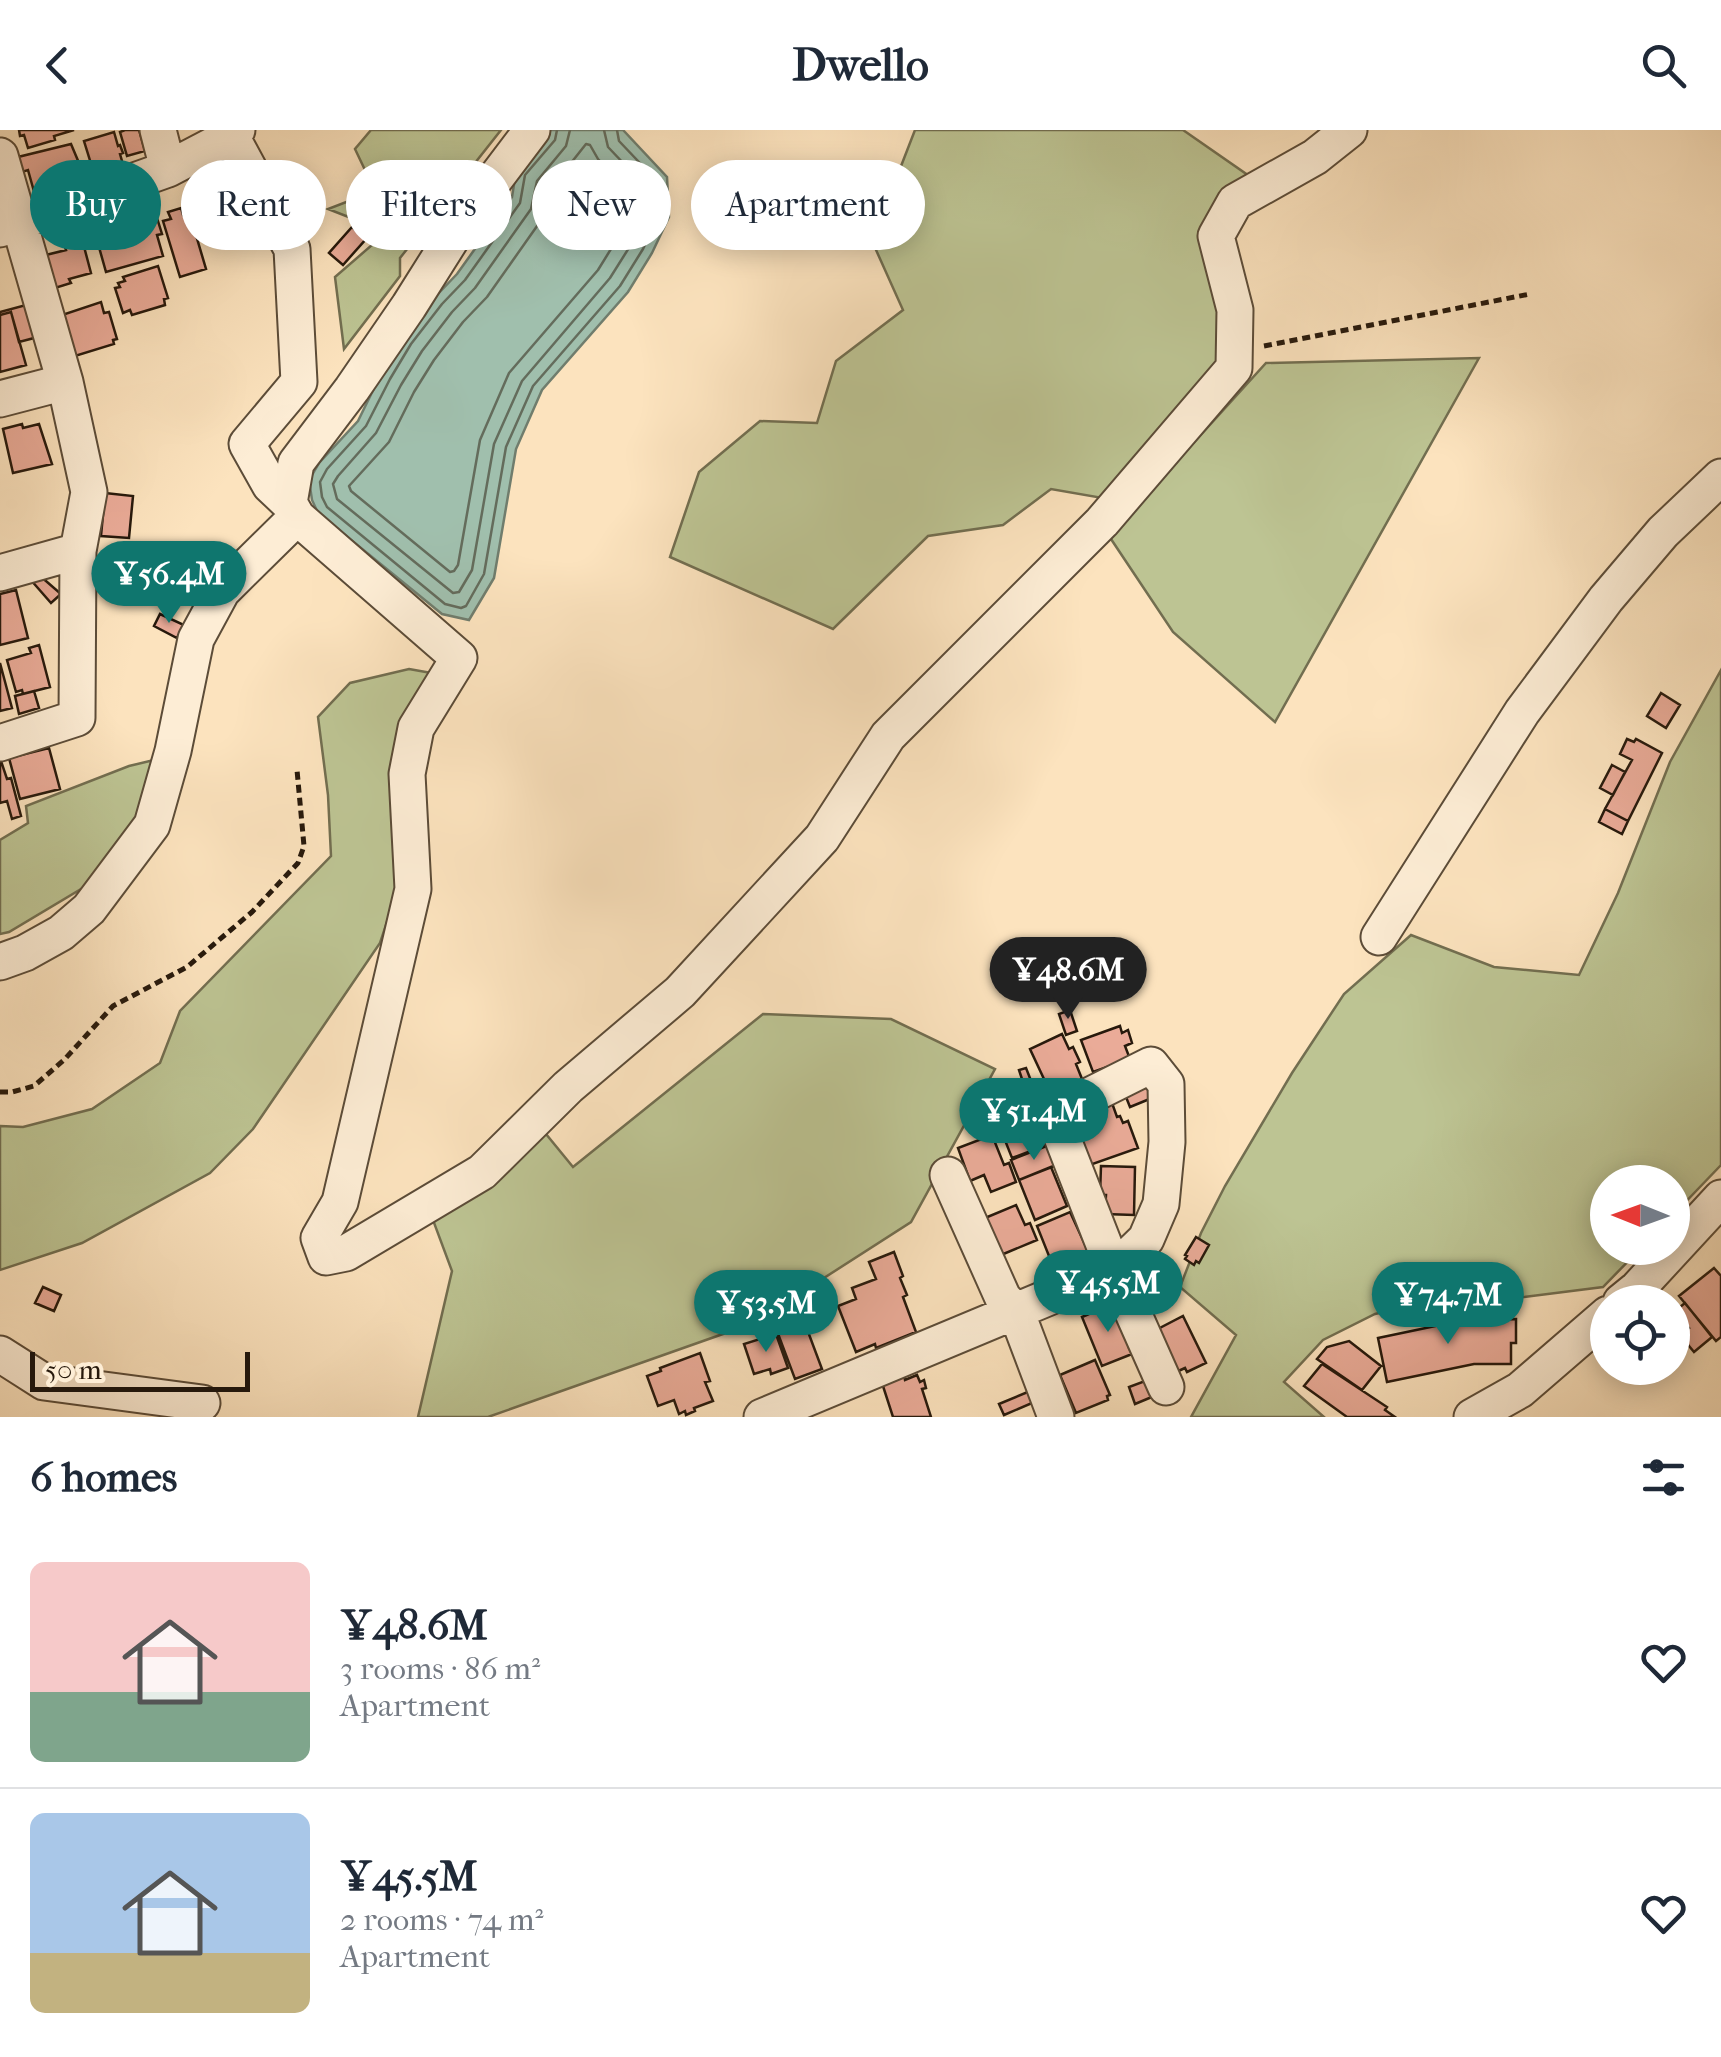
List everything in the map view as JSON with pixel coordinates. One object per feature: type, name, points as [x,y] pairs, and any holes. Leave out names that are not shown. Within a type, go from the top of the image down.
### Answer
[{"type":"street","points":[[158,130],[168,169]]},
{"type":"street","points":[[0,962],[61,933],[89,909],[152,825],[196,639],[222,591],[293,510],[296,462],[352,390],[460,226],[532,130]]},
{"type":"street","points":[[10,225],[168,169],[234,133],[292,249],[299,382],[246,444],[270,486],[293,510],[459,658],[416,728],[407,774],[413,889],[340,1202],[319,1238],[326,1258],[346,1252],[482,1172],[568,1086],[680,992],[822,838],[888,736],[1102,522],[1234,368],[1235,310],[1216,236],[1235,202],[1315,156],[1349,130]]},
{"type":"street","points":[[0,156],[10,225],[65,382],[89,492],[78,550],[77,718],[0,744]]},
{"type":"street","points":[[0,399],[65,382]]},
{"type":"street","points":[[1379,937],[1522,712],[1606,598],[1652,545],[1721,477]]},
{"type":"street","points":[[0,572],[78,550]]},
{"type":"street","points":[[762,1417],[1114,1270],[1146,1239],[1161,1204],[1167,1142],[1166,1084],[1152,1064],[1053,1114],[1114,1270],[1166,1387]]},
{"type":"street","points":[[948,1174],[1004,1298],[1016,1311],[1056,1417]]},
{"type":"street","points":[[1640,1285],[1721,1198]]},
{"type":"street","points":[[1472,1417],[1520,1390],[1590,1330]]},
{"type":"street","points":[[0,1354],[44,1382],[202,1403]]},
{"type":"path","points":[[1234,368],[1267,344],[1530,294]]},
{"type":"path","points":[[0,1092],[34,1086],[64,1060],[113,1006],[187,967],[252,912],[298,863],[304,846],[297,770]]},
{"type":"green space","points":[[371,130],[501,130],[477,160],[360,160],[355,149]]},
{"type":"green space","points":[[915,130],[1183,130],[1252,178],[1221,206],[1224,308],[1215,376],[1108,499],[1051,489],[1003,525],[928,536],[833,629],[670,557],[699,472],[760,421],[817,423],[836,361],[903,310],[876,250],[925,250],[925,160],[903,160]]},
{"type":"green space","points":[[346,202],[346,216],[328,209]]},
{"type":"green space","points":[[366,250],[406,250],[400,258],[400,276],[344,349],[335,277]]},
{"type":"green space","points":[[1479,358],[1275,722],[1173,632],[1109,536],[1266,363]]},
{"type":"green space","points":[[409,669],[437,674],[398,889],[380,943],[253,1129],[210,1173],[82,1243],[0,1270],[0,1126],[23,1127],[92,1109],[160,1063],[180,1011],[331,856],[318,717],[350,683]]},
{"type":"green space","points":[[1721,670],[1721,1165],[1690,1197],[1690,1165],[1590,1165],[1590,1265],[1624,1265],[1605,1285],[1524,1297],[1447,1297],[1375,1314],[1323,1340],[1284,1382],[1324,1417],[1191,1417],[1236,1335],[1180,1287],[1225,1186],[1344,994],[1411,935],[1494,967],[1579,975],[1618,893],[1670,762]]},
{"type":"green space","points":[[154,760],[133,829],[86,886],[0,934],[0,840],[28,823],[26,806]]},
{"type":"green space","points":[[763,1014],[891,1019],[995,1069],[911,1222],[754,1323],[488,1417],[418,1417],[452,1271],[430,1212],[537,1123],[573,1167]]},
{"type":"water","points":[[550,130],[623,130],[651,160],[532,160],[532,250],[653,250],[628,292],[542,390],[516,449],[494,578],[469,620],[442,614],[318,513],[309,480],[319,463],[358,421],[381,374],[435,297],[474,250],[512,250],[516,172]]},
{"type":"building","points":[[19,130],[74,130],[28,148]]},
{"type":"building","points":[[139,130],[145,151],[127,156],[120,132]]},
{"type":"building","points":[[114,132],[123,153],[122,160],[90,160],[84,141]]},
{"type":"building","points":[[71,144],[78,160],[30,160],[30,177],[28,170],[22,172],[18,157]]},
{"type":"building","points":[[181,208],[181,250],[200,250],[206,269],[180,277],[163,221],[171,219],[168,212]]},
{"type":"building","points":[[346,234],[346,250],[356,250],[343,265],[329,253]]},
{"type":"building","points":[[161,249],[163,256],[106,272],[100,250]]},
{"type":"building","points":[[85,250],[91,273],[55,288],[46,255]]},
{"type":"building","points":[[158,266],[168,298],[164,299],[165,305],[132,315],[130,310],[123,313],[115,288],[120,287],[118,283],[125,281],[123,277]]},
{"type":"building","points":[[101,302],[104,313],[109,312],[117,339],[114,344],[75,356],[62,315]]},
{"type":"building","points":[[26,305],[34,338],[19,342],[11,312],[0,312]]},
{"type":"building","points":[[11,312],[26,365],[0,372],[0,315]]},
{"type":"building","points":[[22,424],[23,428],[39,424],[52,464],[13,473],[3,429]]},
{"type":"building","points":[[105,493],[133,496],[129,538],[101,536]]},
{"type":"building","points":[[39,575],[61,594],[51,603],[30,579]]},
{"type":"building","points":[[16,590],[28,638],[0,645],[0,594]]},
{"type":"building","points":[[160,614],[184,625],[177,638],[154,626]]},
{"type":"building","points":[[39,645],[50,687],[16,692],[7,660],[31,653],[29,648]]},
{"type":"building","points":[[0,663],[12,708],[0,711]]},
{"type":"building","points":[[34,691],[39,708],[19,714],[15,696]]},
{"type":"building","points":[[1661,693],[1680,705],[1666,728],[1647,716]]},
{"type":"building","points":[[1627,739],[1636,739],[1662,753],[1628,821],[1605,809],[1632,760],[1620,754]]},
{"type":"building","points":[[49,748],[60,789],[20,799],[9,758]]},
{"type":"building","points":[[0,758],[7,779],[11,778],[21,816],[12,819],[7,801],[0,803]]},
{"type":"building","points":[[1612,765],[1625,772],[1613,795],[1600,788]]},
{"type":"building","points":[[1605,809],[1628,821],[1622,834],[1599,822]]},
{"type":"building","points":[[1070,1010],[1077,1031],[1066,1035],[1059,1014]]},
{"type":"building","points":[[1120,1026],[1122,1033],[1128,1030],[1132,1043],[1125,1046],[1130,1059],[1093,1072],[1081,1040]]},
{"type":"building","points":[[1062,1034],[1080,1062],[1076,1064],[1082,1079],[1051,1094],[1030,1049]]},
{"type":"building","points":[[1026,1068],[1037,1096],[1026,1100],[1019,1070]]},
{"type":"building","points":[[1143,1078],[1152,1098],[1130,1107],[1122,1087]]},
{"type":"building","points":[[1026,1102],[1033,1120],[1040,1117],[1044,1126],[1037,1129],[1044,1146],[1012,1158],[995,1115]]},
{"type":"building","points":[[1112,1103],[1117,1117],[1123,1123],[1128,1121],[1138,1148],[1087,1166],[1070,1118]]},
{"type":"building","points":[[992,1135],[1016,1182],[991,1192],[984,1175],[970,1181],[958,1148]]},
{"type":"building","points":[[1049,1145],[1057,1165],[1019,1180],[1011,1160]]},
{"type":"building","points":[[1101,1166],[1135,1167],[1134,1215],[1105,1214],[1106,1195],[1100,1195]]},
{"type":"building","points":[[1051,1167],[1067,1206],[1035,1220],[1019,1180]]},
{"type":"building","points":[[1016,1205],[1037,1240],[1001,1255],[985,1218]]},
{"type":"building","points":[[1070,1212],[1088,1251],[1065,1261],[1067,1266],[1055,1271],[1037,1226]]},
{"type":"building","points":[[1196,1237],[1209,1245],[1194,1265],[1185,1255]]},
{"type":"building","points":[[894,1252],[907,1295],[903,1297],[916,1332],[856,1352],[838,1306],[856,1299],[852,1288],[876,1279],[869,1262]]},
{"type":"building","points":[[1714,1268],[1721,1276],[1721,1337],[1716,1341],[1690,1309],[1690,1287]]},
{"type":"building","points":[[43,1287],[61,1295],[54,1311],[35,1303]]},
{"type":"building","points":[[1114,1303],[1132,1354],[1102,1366],[1082,1317]]},
{"type":"building","points":[[1690,1309],[1712,1337],[1694,1352],[1690,1347]]},
{"type":"building","points":[[1183,1316],[1206,1363],[1174,1373],[1154,1331]]},
{"type":"building","points":[[1516,1319],[1511,1364],[1474,1364],[1387,1382],[1378,1338],[1464,1320]]},
{"type":"building","points":[[804,1321],[822,1369],[795,1379],[777,1331]]},
{"type":"building","points":[[776,1334],[788,1368],[754,1374],[744,1344]]},
{"type":"building","points":[[1349,1341],[1381,1366],[1362,1390],[1317,1359],[1327,1347]]},
{"type":"building","points":[[700,1353],[713,1401],[686,1415],[685,1411],[679,1414],[674,1400],[658,1406],[647,1376]]},
{"type":"building","points":[[1095,1360],[1110,1395],[1108,1400],[1076,1413],[1060,1375]]},
{"type":"building","points":[[1322,1364],[1387,1407],[1385,1410],[1395,1417],[1347,1417],[1304,1386]]},
{"type":"building","points":[[904,1375],[905,1380],[917,1375],[920,1382],[924,1380],[926,1388],[922,1389],[931,1417],[893,1417],[882,1383]]},
{"type":"building","points":[[1153,1378],[1159,1394],[1135,1404],[1129,1387]]},
{"type":"building","points":[[1035,1389],[1039,1400],[1004,1415],[999,1404]]}]
